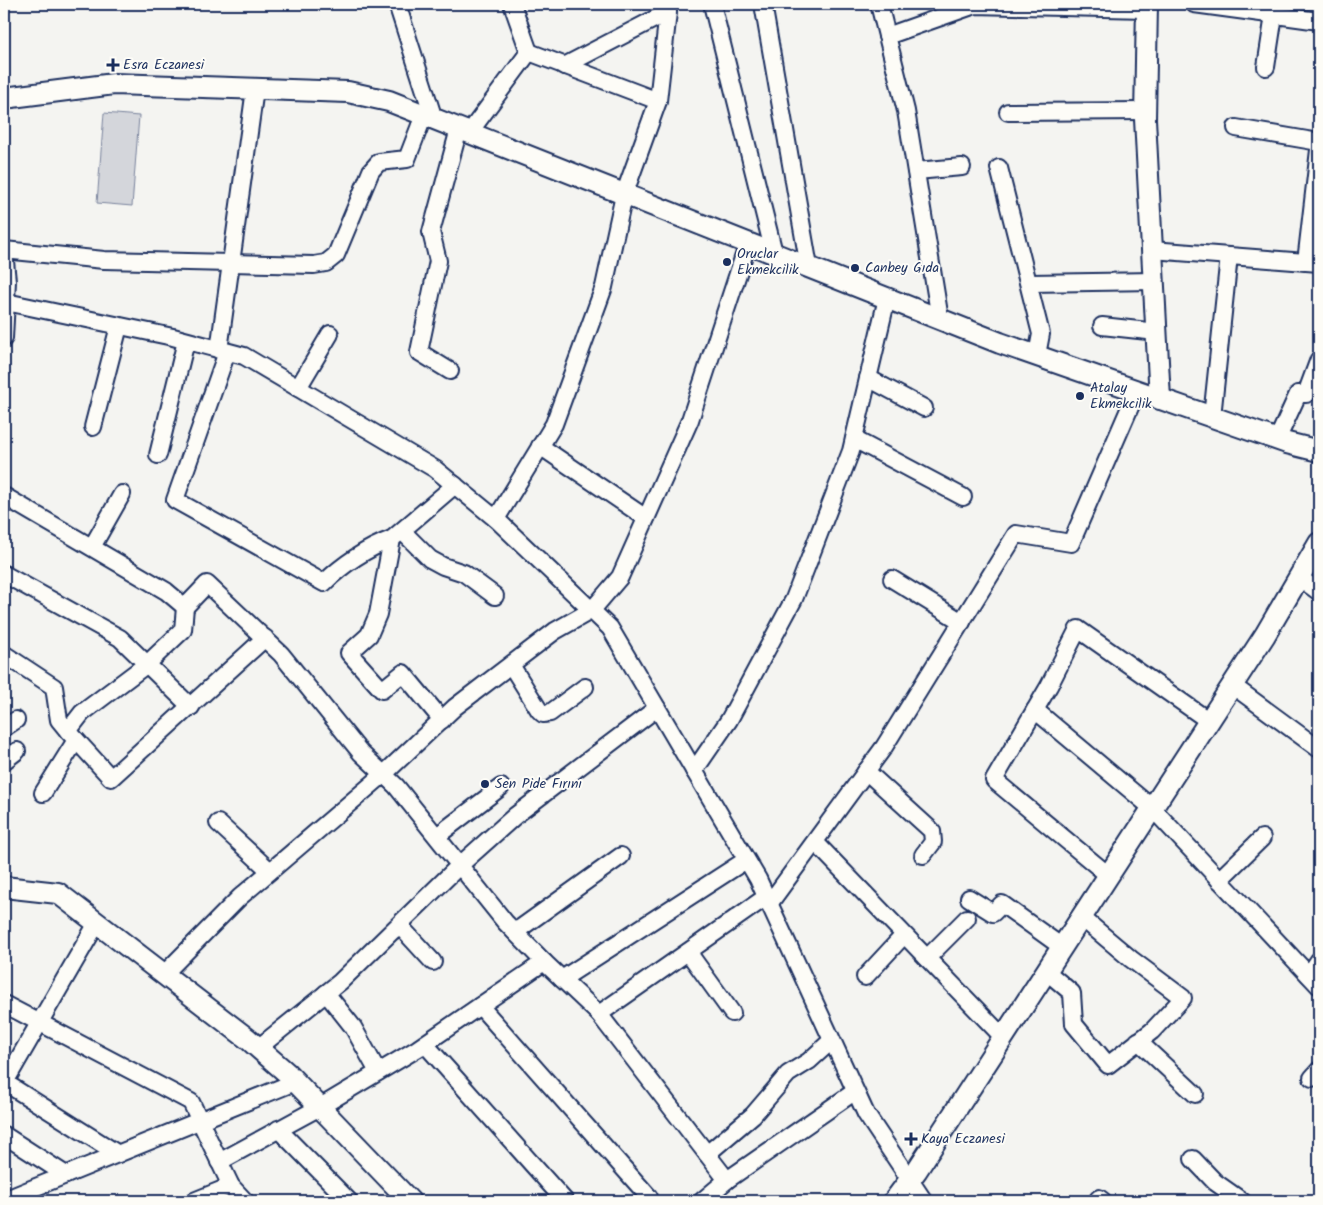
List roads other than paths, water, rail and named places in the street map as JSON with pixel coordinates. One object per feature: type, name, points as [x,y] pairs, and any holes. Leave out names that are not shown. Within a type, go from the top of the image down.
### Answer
[{"type":"main road","points":[[1146,6],[1145,111],[1160,399]]},
{"type":"main road","points":[[10,96],[114,84],[348,92],[389,101],[1036,356],[1277,440],[1319,451]]},
{"type":"main road","points":[[894,1201],[910,1180],[1232,685],[1300,578],[1319,544]]},
{"type":"main road","points":[[4,887],[58,893],[164,974],[258,1048],[295,1082],[410,1201]]},
{"type":"street","points":[[4,338],[4,250],[104,260],[231,264],[326,263],[336,255],[371,171],[379,162],[407,159],[429,117],[396,4]]},
{"type":"street","points":[[512,4],[529,52],[658,101]]},
{"type":"street","points":[[763,4],[809,267]]},
{"type":"street","points":[[879,4],[906,111],[940,319]]},
{"type":"street","points":[[1194,4],[1319,21]]},
{"type":"street","points":[[887,36],[975,5],[1146,6]]},
{"type":"street","points":[[564,66],[667,8]]},
{"type":"street","points":[[496,519],[554,424],[604,287],[624,195],[658,101],[667,8]]},
{"type":"street","points":[[712,8],[774,253]]},
{"type":"street","points":[[1266,67],[1274,14]]},
{"type":"street","points":[[450,371],[419,352],[438,261],[432,232],[464,131],[529,52]]},
{"type":"street","points":[[256,89],[231,264],[223,351],[175,500],[324,583],[338,569],[397,535],[455,485]]},
{"type":"street","points":[[1008,112],[1145,111]]},
{"type":"street","points":[[1236,128],[1319,142]]},
{"type":"street","points":[[1152,250],[1313,263],[1319,150]]},
{"type":"street","points":[[916,171],[962,167]]},
{"type":"street","points":[[999,168],[1030,283],[1041,334],[1036,356]]},
{"type":"street","points":[[164,974],[240,897],[384,774],[442,720],[555,631],[592,610],[620,577],[690,420],[748,244]]},
{"type":"street","points":[[1212,417],[1229,256]]},
{"type":"street","points":[[1030,283],[1154,282]]},
{"type":"street","points":[[694,772],[729,720],[794,598],[854,439],[887,298]]},
{"type":"street","points":[[5,309],[119,326],[244,356],[435,469],[496,519],[592,610],[610,628],[746,860],[768,901],[854,1092],[866,1114],[924,1201]]},
{"type":"street","points":[[93,427],[119,326]]},
{"type":"street","points":[[1102,326],[1157,332]]},
{"type":"street","points":[[298,388],[330,334]]},
{"type":"street","points":[[158,455],[186,341]]},
{"type":"street","points":[[1277,440],[1298,394],[1306,394],[1319,360]]},
{"type":"street","points":[[868,378],[924,408]]},
{"type":"street","points":[[599,1014],[688,952],[768,901],[815,842],[866,771],[1016,534],[1070,543],[1137,391]]},
{"type":"street","points":[[854,439],[963,497]]},
{"type":"street","points":[[540,446],[646,518]]},
{"type":"street","points":[[92,547],[122,494]]},
{"type":"street","points":[[4,496],[166,591],[185,608]]},
{"type":"street","points":[[397,535],[444,566],[464,573],[495,596]]},
{"type":"street","points":[[397,535],[378,614],[369,635],[348,654],[382,690],[403,673],[442,720]]},
{"type":"street","points":[[4,574],[120,638],[191,707]]},
{"type":"street","points":[[1300,578],[1319,592]]},
{"type":"street","points":[[892,579],[962,622]]},
{"type":"street","points":[[43,793],[82,713],[147,664],[183,630],[185,608],[206,584],[281,654],[361,753],[384,774],[515,932],[599,1014],[727,1180]]},
{"type":"street","points":[[1108,876],[994,780],[1035,710],[1078,629],[1208,721]]},
{"type":"street","points":[[4,654],[54,687],[58,720],[111,778],[191,707],[264,638]]},
{"type":"street","points":[[511,664],[543,714],[550,713],[585,687]]},
{"type":"street","points":[[1232,685],[1319,749]]},
{"type":"street","points":[[258,1048],[326,993],[399,925],[460,864],[516,815],[657,708]]},
{"type":"street","points":[[1035,710],[1152,808],[1314,980]]},
{"type":"street","points":[[866,771],[932,831],[933,842],[923,855]]},
{"type":"street","points":[[437,836],[501,787]]},
{"type":"street","points":[[218,823],[270,871]]},
{"type":"street","points":[[1219,880],[1262,838]]},
{"type":"street","points":[[815,842],[1003,1037]]},
{"type":"street","points":[[515,932],[621,856]]},
{"type":"street","points":[[562,979],[746,860]]},
{"type":"street","points":[[969,898],[993,913],[1002,904],[1062,947]]},
{"type":"street","points":[[1046,971],[1072,993],[1074,1024],[1108,1064],[1152,1031],[1183,998],[1131,959],[1081,917]]},
{"type":"street","points":[[927,958],[967,918]]},
{"type":"street","points":[[97,923],[4,1083],[118,1154]]},
{"type":"street","points":[[399,925],[433,962]]},
{"type":"street","points":[[865,977],[904,935]]},
{"type":"street","points":[[688,952],[732,1012]]},
{"type":"street","points":[[1314,980],[1319,960]]},
{"type":"street","points":[[220,1162],[320,1107],[425,1044],[544,962]]},
{"type":"street","points":[[326,993],[353,1027],[378,1072]]},
{"type":"street","points":[[4,1004],[190,1102],[230,1186],[245,1201]]},
{"type":"street","points":[[480,1006],[649,1197],[644,1201]]},
{"type":"street","points":[[707,1154],[753,1115],[788,1074],[809,1061],[831,1041]]},
{"type":"street","points":[[1138,1041],[1195,1094]]},
{"type":"street","points":[[425,1044],[565,1201]]},
{"type":"street","points":[[4,1200],[295,1082]]},
{"type":"street","points":[[706,1200],[727,1180],[854,1092]]},
{"type":"street","points":[[278,1129],[349,1201]]},
{"type":"street","points":[[4,1135],[66,1175]]},
{"type":"street","points":[[1193,1159],[1221,1187],[1242,1201]]},
{"type":"street","points":[[194,1201],[230,1186]]},
{"type":"street","points":[[1097,1201],[1099,1198],[1104,1201]]},
{"type":"place","name":"Esra Eczanesi","points":[[113,65]]},
{"type":"place","name":"Oruclar Ekmekcilik","points":[[727,262]]},
{"type":"place","name":"Canbey Gıda","points":[[855,268]]},
{"type":"place","name":"Atalay Ekmekcilik","points":[[1080,396]]},
{"type":"place","name":"Sen Pide Fırını","points":[[485,784]]},
{"type":"place","name":"Kaya Eczanesi","points":[[911,1139]]}]
